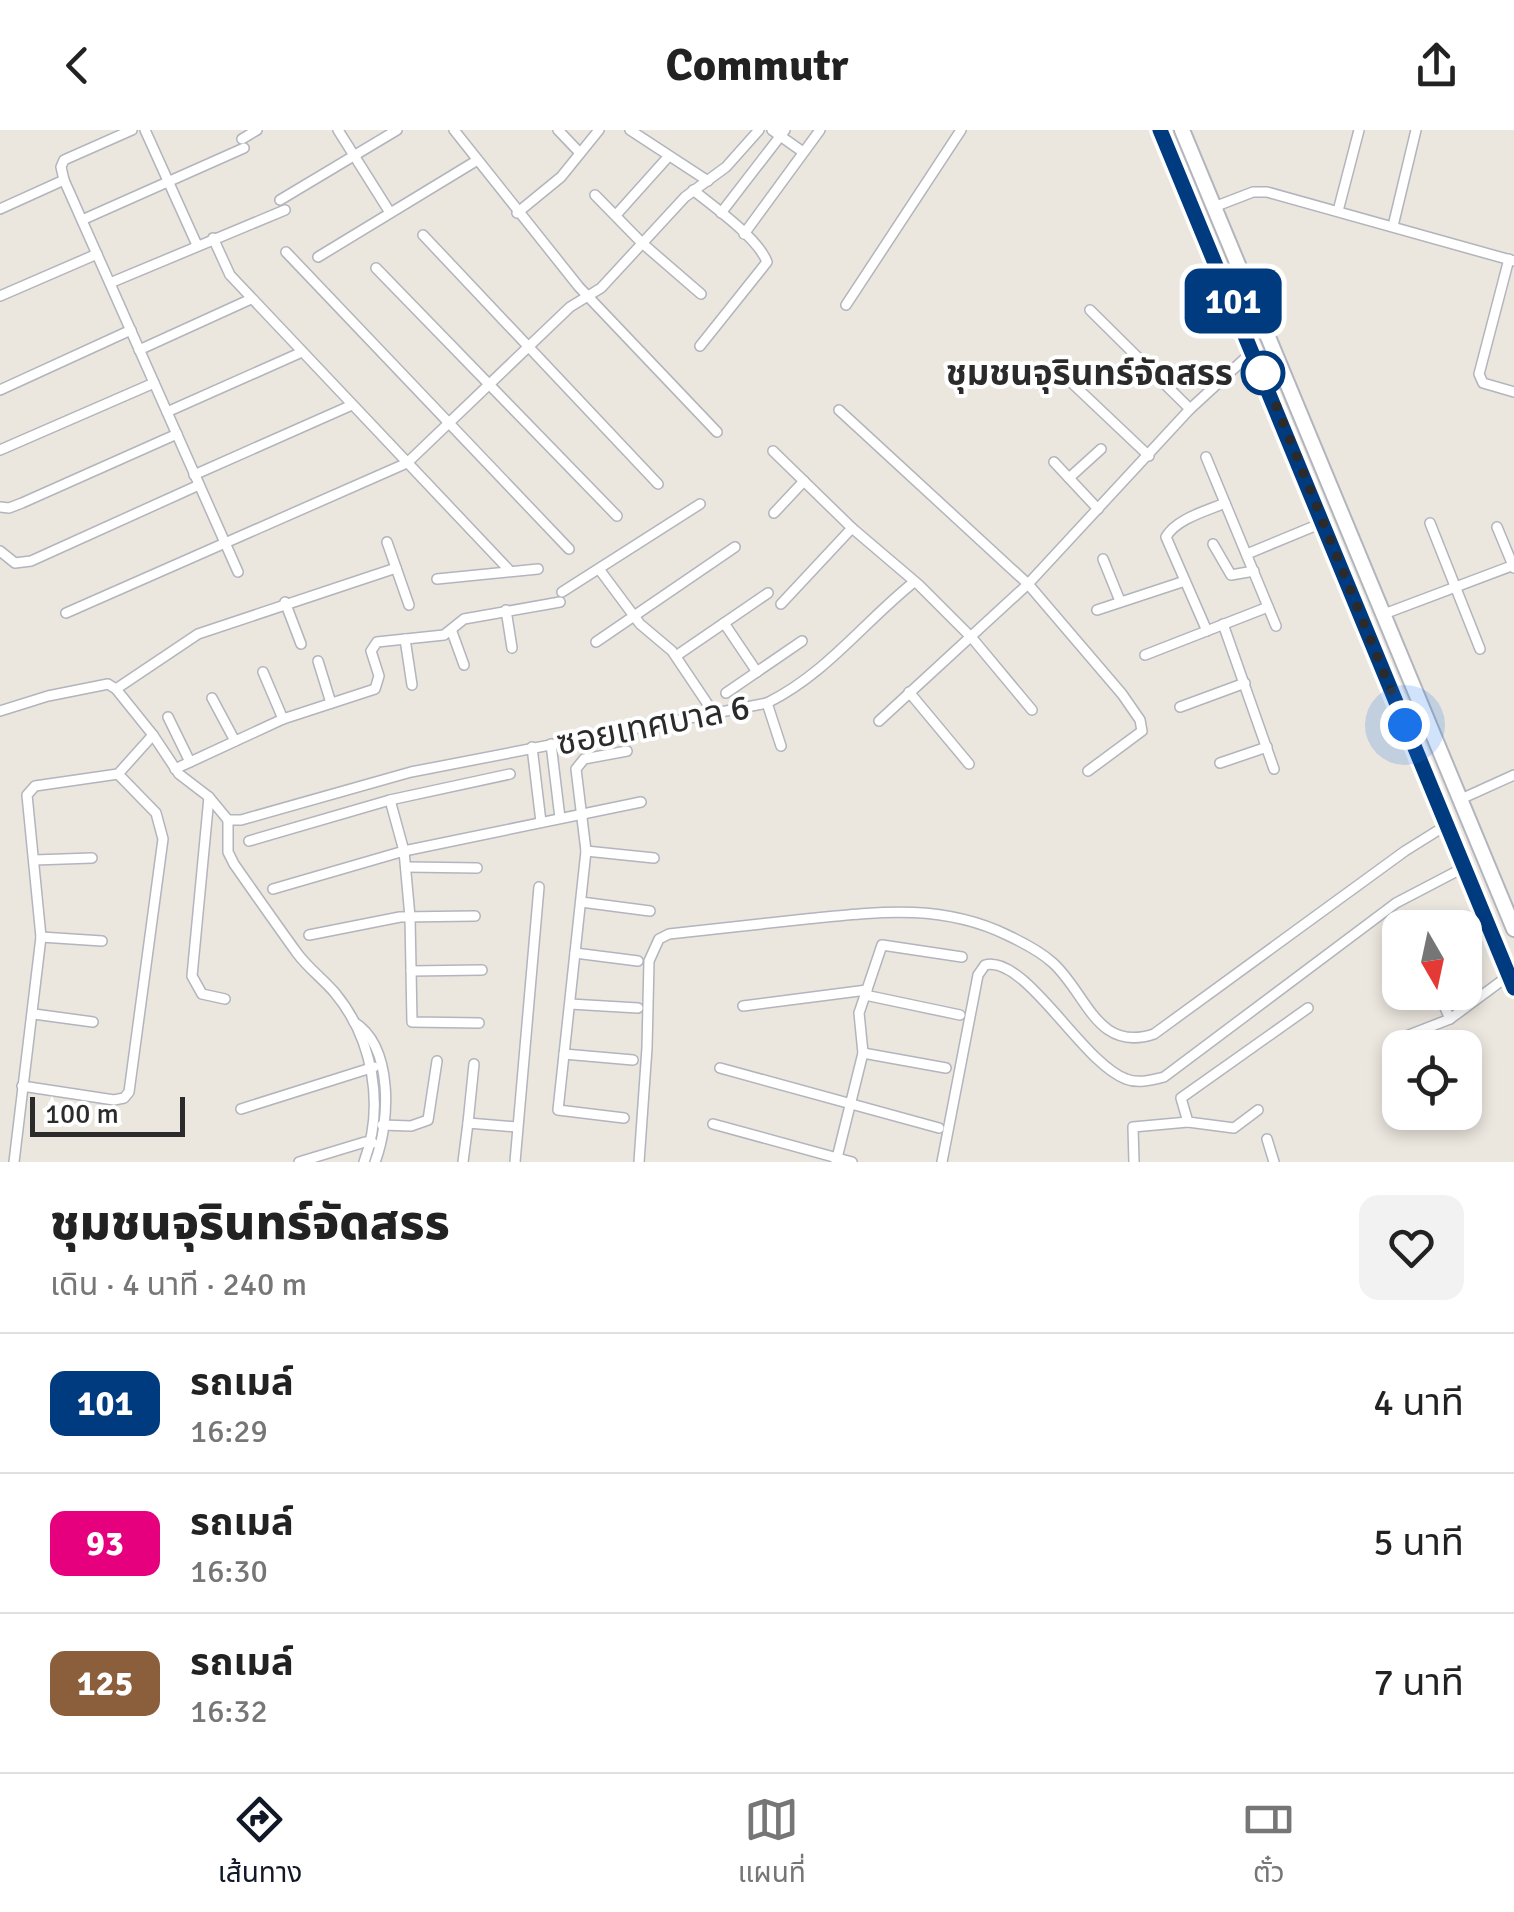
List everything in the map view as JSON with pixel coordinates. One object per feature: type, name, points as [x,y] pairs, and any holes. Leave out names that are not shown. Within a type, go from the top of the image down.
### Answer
[{"type":"main road","points":[[1160,130],[1254,350],[1511,982]]},
{"type":"main road","points":[[1182,130],[1514,928]]},
{"type":"main road","points":[[1211,249],[1229,241]]},
{"type":"street","points":[[132,130],[64,160],[64,180],[238,572]]},
{"type":"street","points":[[145,130],[197,245]]},
{"type":"street","points":[[82,220],[243,144],[256,130]]},
{"type":"street","points":[[338,130],[388,211]]},
{"type":"street","points":[[280,200],[397,130]]},
{"type":"street","points":[[454,130],[589,298],[717,432]]},
{"type":"street","points":[[558,130],[580,153]]},
{"type":"street","points":[[517,213],[560,177],[600,130]]},
{"type":"street","points":[[630,130],[708,181]]},
{"type":"street","points":[[66,614],[408,463],[570,307],[589,298],[693,190],[726,167],[759,130]]},
{"type":"street","points":[[744,234],[820,130]]},
{"type":"street","points":[[846,305],[961,130]]},
{"type":"street","points":[[1338,211],[1360,130]]},
{"type":"street","points":[[1394,226],[1416,130]]},
{"type":"street","points":[[720,213],[779,132],[803,152]]},
{"type":"street","points":[[616,215],[668,157]]},
{"type":"street","points":[[318,257],[388,211],[476,162]]},
{"type":"street","points":[[0,209],[64,180]]},
{"type":"street","points":[[693,190],[766,256],[765,268],[700,346]]},
{"type":"street","points":[[1214,207],[1260,191],[1512,260],[1479,374],[1483,383],[1514,392]]},
{"type":"street","points":[[595,195],[701,294]]},
{"type":"street","points":[[110,284],[285,210]]},
{"type":"street","points":[[424,235],[658,484]]},
{"type":"street","points":[[214,238],[230,276],[510,571]]},
{"type":"street","points":[[286,252],[568,549]]},
{"type":"street","points":[[0,296],[97,254]]},
{"type":"street","points":[[376,268],[617,516]]},
{"type":"street","points":[[139,350],[252,298]]},
{"type":"street","points":[[1090,310],[1190,409]]},
{"type":"street","points":[[0,390],[131,330]]},
{"type":"street","points":[[879,721],[1028,584],[1190,409],[1254,350]]},
{"type":"street","points":[[167,412],[302,352]]},
{"type":"street","points":[[1054,367],[1149,456]]},
{"type":"street","points":[[0,450],[154,383]]},
{"type":"street","points":[[194,475],[352,405]]},
{"type":"street","points":[[839,410],[1028,584],[1122,694],[1143,726],[1142,731],[1088,771]]},
{"type":"street","points":[[0,507],[10,508],[176,434]]},
{"type":"street","points":[[1069,478],[1102,449]]},
{"type":"street","points":[[773,451],[972,638],[1032,710]]},
{"type":"street","points":[[1206,457],[1276,626]]},
{"type":"street","points":[[1054,462],[1098,509]]},
{"type":"street","points":[[774,512],[804,482]]},
{"type":"street","points":[[0,551],[15,563],[31,561],[199,486]]},
{"type":"street","points":[[1207,631],[1166,536],[1169,530],[1225,503]]},
{"type":"street","points":[[176,769],[283,719],[375,689],[379,676],[373,646],[385,640],[452,632],[464,618],[561,597],[700,504]]},
{"type":"street","points":[[1247,554],[1322,522]]},
{"type":"street","points":[[1430,522],[1480,649]]},
{"type":"street","points":[[1384,614],[1514,566],[1497,527]]},
{"type":"street","points":[[781,604],[852,528]]},
{"type":"street","points":[[388,542],[409,605]]},
{"type":"street","points":[[1213,544],[1230,575],[1254,571]]},
{"type":"street","points":[[596,642],[734,547]]},
{"type":"street","points":[[1103,559],[1120,602]]},
{"type":"street","points":[[116,690],[198,634],[396,568]]},
{"type":"street","points":[[437,579],[538,569]]},
{"type":"street","points":[[598,569],[633,616],[676,656],[716,715]]},
{"type":"street","points":[[1097,610],[1185,581]]},
{"type":"street","name":"ซอยเทศบาล 6","points":[[228,820],[241,820],[411,772],[767,703],[792,691],[829,662],[914,582]]},
{"type":"street","points":[[676,656],[768,593]]},
{"type":"street","points":[[285,602],[301,644]]},
{"type":"street","points":[[1146,655],[1268,607]]},
{"type":"street","points":[[506,610],[512,648]]},
{"type":"street","points":[[724,623],[757,672]]},
{"type":"street","points":[[1223,624],[1274,768]]},
{"type":"street","points":[[452,632],[464,664]]},
{"type":"street","points":[[404,638],[412,685]]},
{"type":"street","points":[[726,693],[802,640]]},
{"type":"street","points":[[318,661],[332,703]]},
{"type":"street","points":[[263,672],[283,719]]},
{"type":"street","points":[[1180,707],[1246,683]]},
{"type":"street","points":[[0,711],[108,684],[153,735],[176,769],[209,797],[228,820],[228,852],[234,864],[300,956],[336,994],[354,1022],[368,1032],[386,1095],[375,1143],[364,1162]]},
{"type":"street","points":[[909,692],[969,764]]},
{"type":"street","points":[[212,698],[234,741]]},
{"type":"street","points":[[767,703],[781,746]]},
{"type":"street","points":[[168,717],[190,762]]},
{"type":"street","points":[[14,1162],[41,937],[27,795],[30,788],[118,774],[153,735]]},
{"type":"street","points":[[551,744],[560,818]]},
{"type":"street","points":[[532,747],[542,822]]},
{"type":"street","points":[[1220,764],[1268,747]]},
{"type":"street","points":[[624,1118],[558,1110],[586,851],[576,768],[584,759],[627,751]]},
{"type":"street","points":[[22,1086],[114,1100],[129,1092],[163,839],[156,814],[118,774]]},
{"type":"street","points":[[249,841],[390,800],[510,774]]},
{"type":"street","points":[[1461,798],[1514,776]]},
{"type":"street","points":[[209,797],[192,976],[202,994],[226,999]]},
{"type":"street","points":[[390,800],[407,867],[412,1022],[479,1023]]},
{"type":"street","points":[[272,889],[404,850],[642,802]]},
{"type":"street","points":[[639,1162],[648,961],[659,939],[669,934],[869,913],[925,911],[953,915],[994,929],[1052,962],[1108,1032],[1121,1039],[1138,1039],[1154,1034],[1360,883],[1445,826]]},
{"type":"street","points":[[207,830],[227,833]]},
{"type":"street","points":[[586,851],[654,858]]},
{"type":"street","points":[[34,860],[92,858]]},
{"type":"street","points":[[407,867],[477,868]]},
{"type":"street","points":[[942,1162],[978,975],[985,965],[1005,966],[1020,977],[1097,1061],[1128,1080],[1148,1081],[1164,1077],[1396,903],[1463,868]]},
{"type":"street","points":[[516,1162],[539,886]]},
{"type":"street","points":[[581,902],[650,912]]},
{"type":"street","points":[[309,935],[410,917],[475,916]]},
{"type":"street","points":[[41,937],[102,941]]},
{"type":"street","points":[[837,1160],[863,1053],[859,1014],[882,945],[962,957]]},
{"type":"street","points":[[575,953],[638,961]]},
{"type":"street","points":[[411,971],[482,970]]},
{"type":"street","points":[[1423,1030],[1450,1020],[1511,982]]},
{"type":"street","points":[[743,1006],[866,992],[960,1016]]},
{"type":"street","points":[[570,1004],[638,1008]]},
{"type":"street","points":[[1188,1122],[1181,1098],[1308,1008]]},
{"type":"street","points":[[1446,1010],[1450,1020]]},
{"type":"street","points":[[34,1014],[93,1022]]},
{"type":"street","points":[[863,1053],[946,1068]]},
{"type":"street","points":[[564,1054],[634,1060]]},
{"type":"street","points":[[380,1125],[412,1126],[428,1120],[438,1060]]},
{"type":"street","points":[[463,1162],[474,1064]]},
{"type":"street","points":[[241,1110],[376,1067]]},
{"type":"street","points":[[720,1068],[939,1128]]},
{"type":"street","points":[[1134,1162],[1133,1127],[1188,1122],[1234,1128],[1258,1110]]},
{"type":"street","points":[[468,1123],[517,1127]]},
{"type":"street","points":[[714,1124],[852,1162]]},
{"type":"street","points":[[1267,1139],[1274,1162]]},
{"type":"street","points":[[299,1162],[375,1143]]},
{"type":"street","points":[[375,1143],[375,1162]]},
{"type":"bus line","name":"101","points":[[1160,130],[1514,988]]},
{"type":"place","name":"ชุมชนจุรินทร์จัดสรร","points":[[1263,373]]},
{"type":"route","points":[[1263,373],[1405,725]]}]
